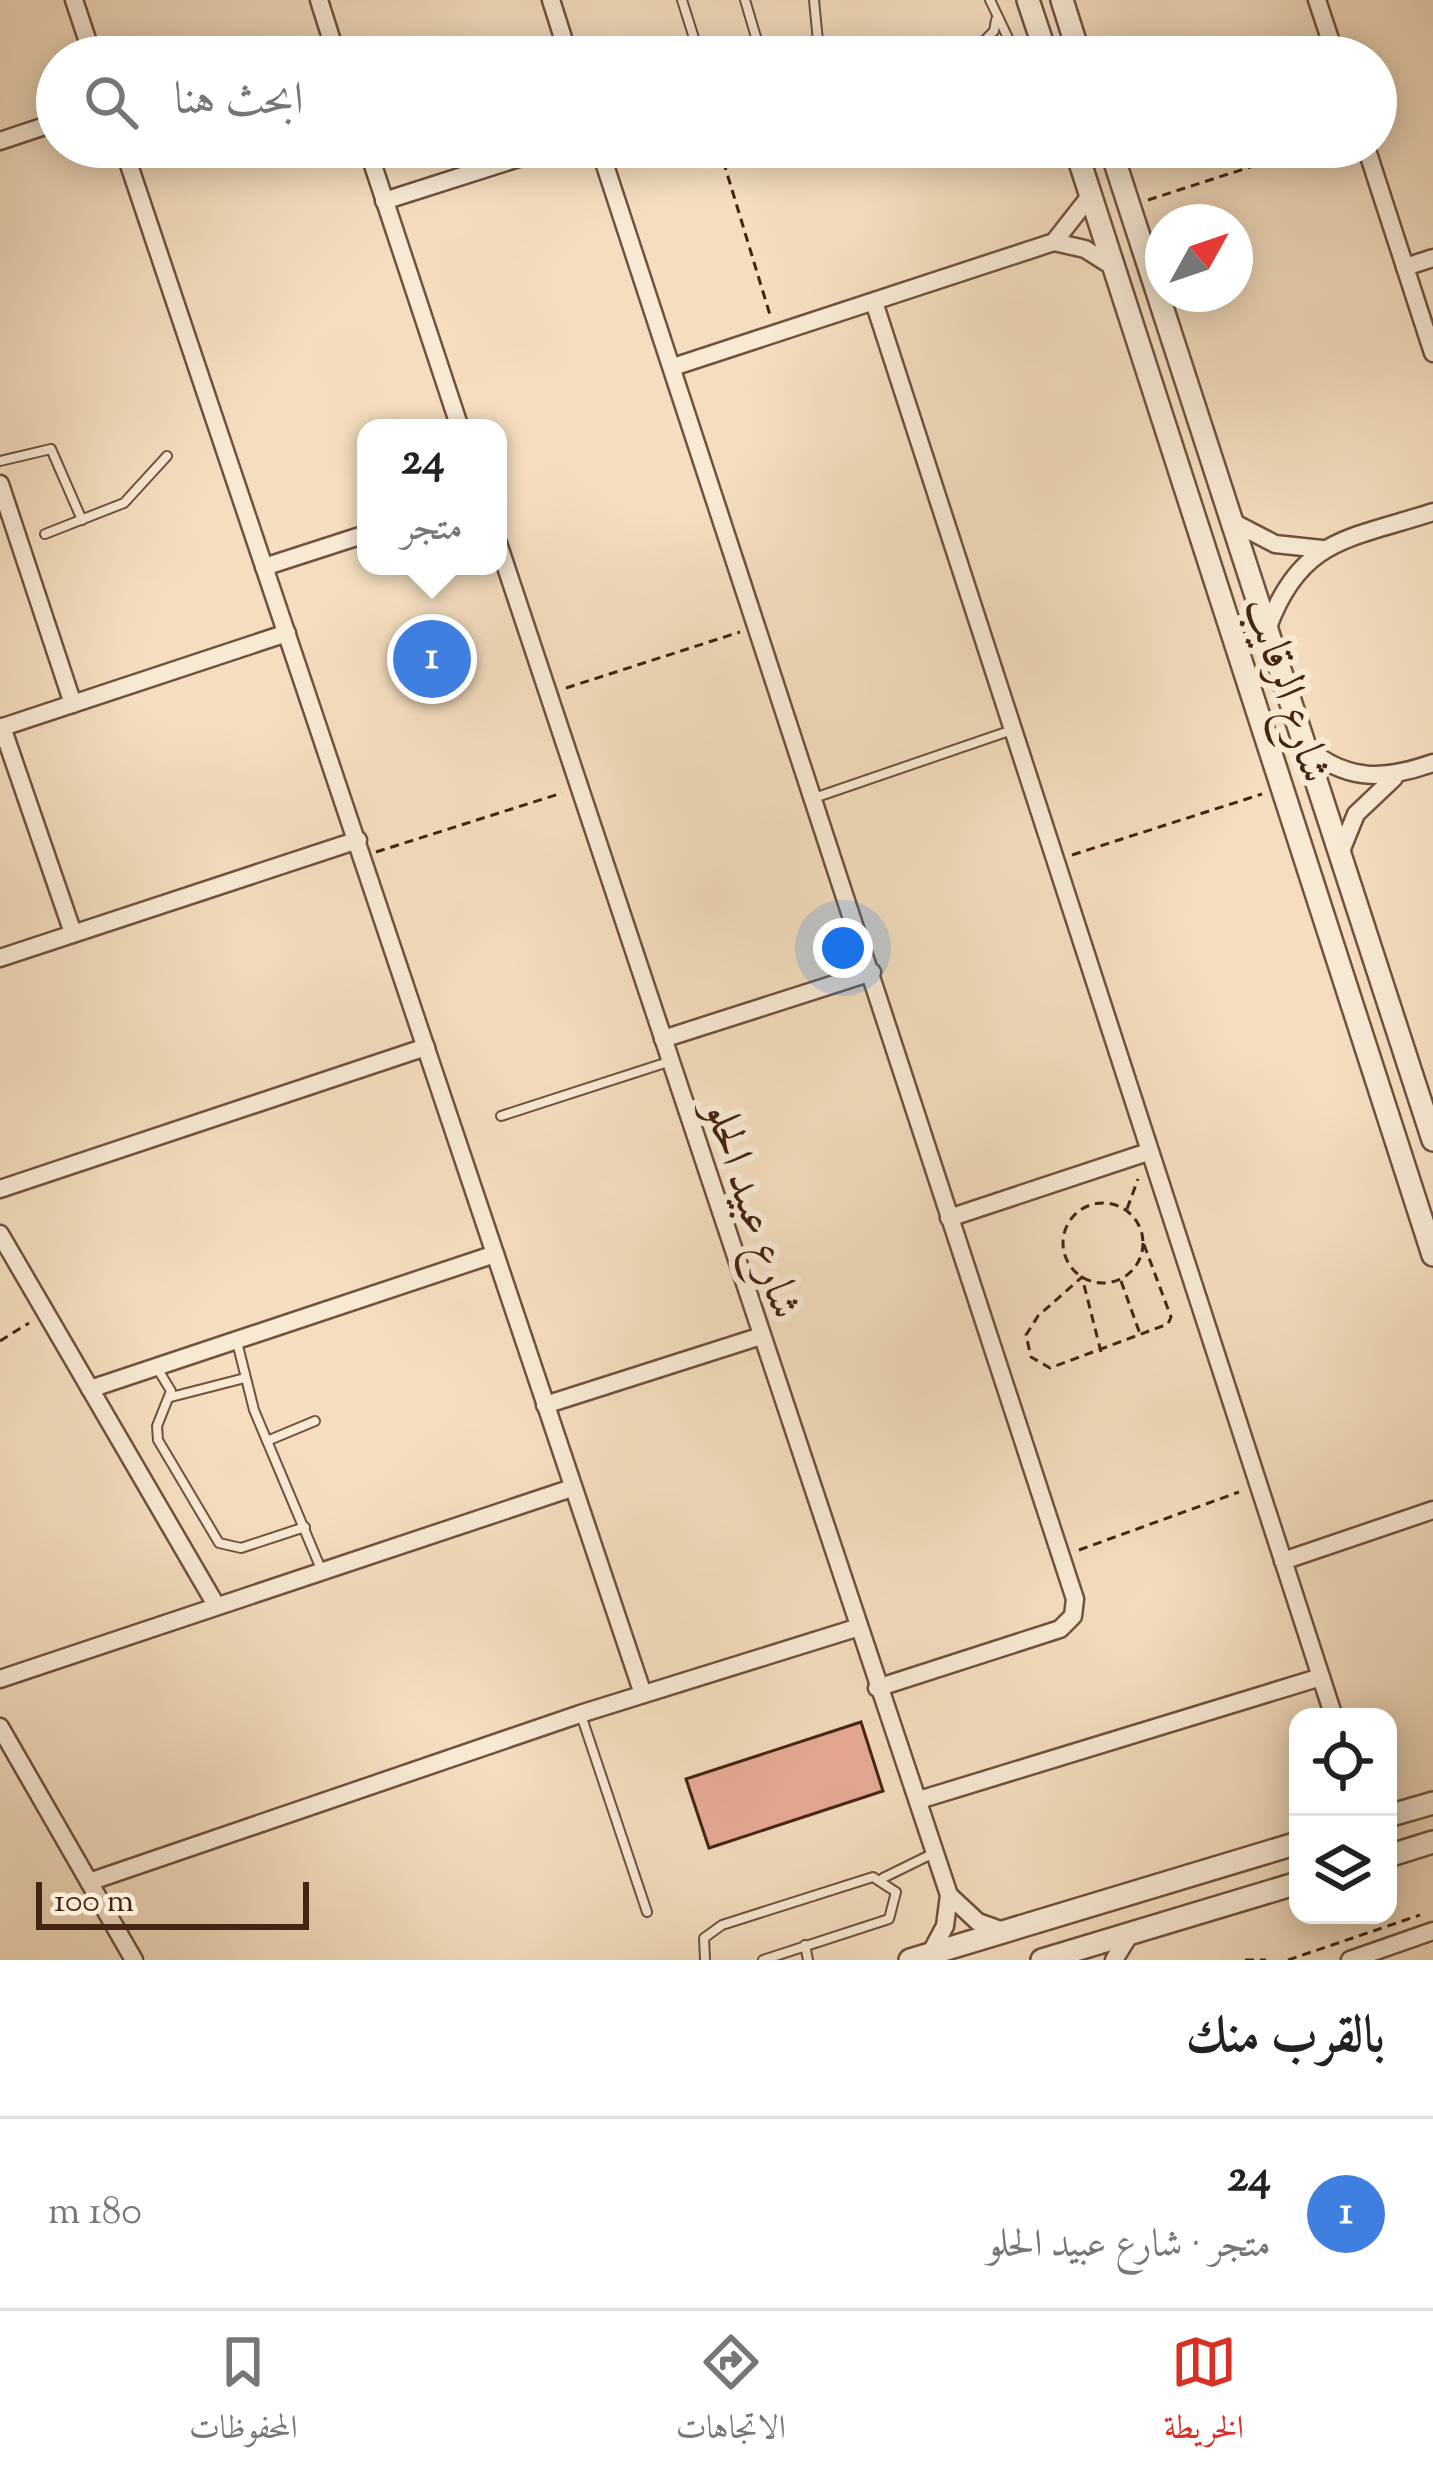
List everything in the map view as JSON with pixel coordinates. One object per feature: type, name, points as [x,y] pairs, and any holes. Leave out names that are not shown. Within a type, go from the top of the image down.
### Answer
[{"type":"street","points":[[74,0],[86,36]]},
{"type":"street","points":[[319,0],[330,36]]},
{"type":"street","points":[[550,0],[562,36]]},
{"type":"street","points":[[1028,0],[1040,36]]},
{"type":"street","points":[[1062,0],[1074,36]]},
{"type":"street","points":[[1317,0],[1329,36]]},
{"type":"street","points":[[0,141],[36,129]]},
{"type":"street","points":[[130,168],[643,1694]]},
{"type":"street","points":[[374,168],[457,419]]},
{"type":"street","points":[[385,201],[488,168]]},
{"type":"street","points":[[606,168],[817,797],[1063,1564],[1066,1612],[1040,1634],[877,1688]]},
{"type":"street","name":"شارع الرقايب","points":[[1081,168],[1433,1255]]},
{"type":"street","name":"شارع الرقايب","points":[[1117,168],[1433,1140]]},
{"type":"street","points":[[1373,168],[1433,353]]},
{"type":"street","points":[[1054,242],[1090,196]]},
{"type":"street","points":[[673,368],[1054,242],[1085,250],[1112,266]]},
{"type":"street","points":[[1405,267],[1433,258]]},
{"type":"street","points":[[874,302],[1331,1708]]},
{"type":"street","points":[[0,484],[73,704]]},
{"type":"street","points":[[1268,627],[1285,584],[1323,549],[1433,512]]},
{"type":"street","points":[[1232,520],[1274,544],[1323,549]]},
{"type":"street","points":[[264,567],[357,537]]},
{"type":"street","name":"شارع عبيد الحلو","points":[[507,571],[758,1336],[949,1895]]},
{"type":"street","points":[[73,933],[1,727],[286,633]]},
{"type":"street","points":[[1307,748],[1360,776],[1400,774],[1433,763]]},
{"type":"street","points":[[1341,851],[1356,814],[1400,774]]},
{"type":"street","points":[[0,958],[361,848]]},
{"type":"street","points":[[663,1039],[872,972]]},
{"type":"street","points":[[0,1189],[426,1047]]},
{"type":"street","points":[[949,1218],[1148,1152]]},
{"type":"street","points":[[0,1234],[216,1605]]},
{"type":"street","points":[[90,1389],[495,1254]]},
{"type":"street","points":[[545,1405],[758,1336]]},
{"type":"street","points":[[0,1679],[572,1488]]},
{"type":"street","points":[[1283,1562],[1433,1510]]},
{"type":"street","points":[[89,1882],[580,1714],[856,1628]]},
{"type":"street","points":[[919,1800],[1321,1677]]},
{"type":"street","points":[[0,1727],[134,1960]]},
{"type":"street","points":[[1397,1809],[1433,1802]]},
{"type":"street","points":[[1397,1853],[1433,1842]]},
{"type":"street","points":[[920,1957],[1289,1846]]},
{"type":"street","points":[[1042,1960],[1289,1886]]},
{"type":"street","points":[[949,1895],[978,1922],[1003,1931]]},
{"type":"street","points":[[920,1957],[945,1926],[949,1895]]},
{"type":"street","points":[[1350,1960],[1433,1931]]},
{"type":"street","points":[[1114,1960],[1130,1934]]},
{"type":"lane","points":[[682,0],[693,36]]},
{"type":"lane","points":[[745,0],[756,36]]},
{"type":"lane","points":[[814,0],[818,36]]},
{"type":"lane","points":[[989,0],[1006,36]]},
{"type":"lane","points":[[989,36],[996,19]]},
{"type":"lane","points":[[0,461],[51,449],[82,520]]},
{"type":"lane","points":[[44,534],[130,499],[167,456]]},
{"type":"lane","points":[[817,797],[1016,729]]},
{"type":"lane","points":[[501,1116],[669,1062]]},
{"type":"lane","points":[[237,1340],[267,1441],[321,1570]]},
{"type":"lane","points":[[156,1367],[170,1385],[171,1397],[157,1426],[158,1440],[219,1543],[241,1548],[305,1527]]},
{"type":"lane","points":[[171,1397],[245,1378]]},
{"type":"lane","points":[[267,1441],[315,1421]]},
{"type":"lane","points":[[580,1714],[647,1912]]},
{"type":"lane","points":[[705,1960],[704,1938],[711,1929],[864,1879],[883,1879],[936,1852]]},
{"type":"lane","points":[[763,1960],[889,1919],[896,1892],[883,1879]]},
{"type":"lane","points":[[805,1946],[808,1960]]},
{"type":"path","points":[[725,168],[776,334]]},
{"type":"path","points":[[1130,206],[1247,168]]},
{"type":"path","points":[[547,694],[758,626]]},
{"type":"path","points":[[361,848],[577,788]]},
{"type":"path","points":[[1057,860],[1281,788]]},
{"type":"path","points":[[1126,1211],[1148,1152]]},
{"type":"path","points":[[1101,1352],[1082,1277],[1064,1251],[1070,1220],[1096,1204],[1126,1211],[1143,1242],[1171,1317],[1168,1324],[1101,1352],[1050,1368],[1039,1365],[1026,1347],[1030,1324],[1082,1277],[1120,1280],[1137,1264],[1143,1242]]},
{"type":"path","points":[[1120,1280],[1141,1336]]},
{"type":"path","points":[[0,1341],[46,1312]]},
{"type":"path","points":[[1063,1564],[1258,1486]]},
{"type":"path","points":[[1288,1960],[1433,1911]]},
{"type":"path","points":[[1246,1960],[1266,1960]]},
{"type":"building","points":[[861,1722],[883,1791],[709,1848],[686,1779]]},
{"type":"place","name":"24","points":[[432,659]]}]
